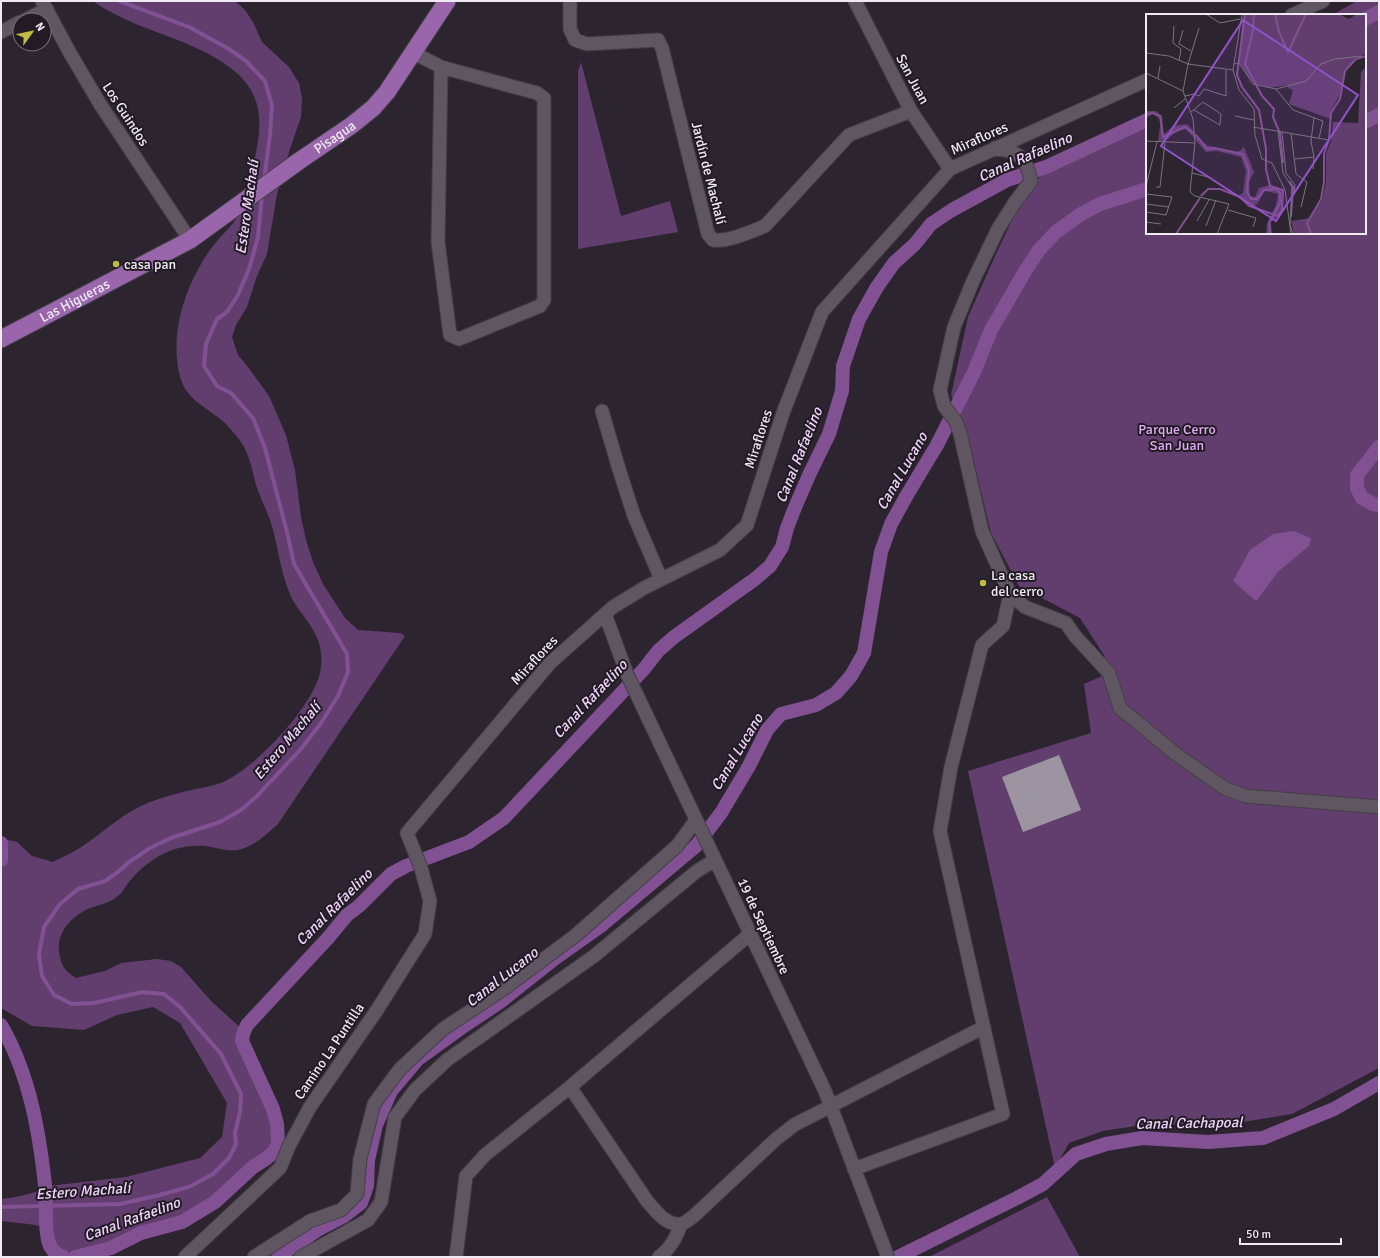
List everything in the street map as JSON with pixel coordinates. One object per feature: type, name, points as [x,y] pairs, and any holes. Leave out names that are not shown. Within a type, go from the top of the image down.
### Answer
[{"type":"main road","name":"Pisagua","points":[[190,240],[299,161],[352,125],[373,108],[387,92],[446,1]]},
{"type":"main road","name":"Las Higueras","points":[[1,339],[190,240]]},
{"type":"street","name":"Jardín de Machalí","points":[[570,1],[570,29],[575,40],[587,44],[658,40],[662,48],[708,234],[713,240],[720,241],[752,232],[764,226],[848,135],[911,111]]},
{"type":"street","name":"San Juan","points":[[855,1],[911,111],[950,169]]},
{"type":"street","points":[[1294,14],[1321,2]]},
{"type":"street","points":[[35,12],[44,5]]},
{"type":"street","name":"Los Guindos","points":[[44,5],[100,104],[190,240]]},
{"type":"street","points":[[1,32],[12,26]]},
{"type":"street","points":[[412,52],[441,67],[537,93],[544,98],[544,300],[540,306],[459,339],[450,334],[438,242],[441,67]]},
{"type":"street","name":"Miraflores","points":[[407,833],[550,662],[614,607],[644,588],[720,550],[747,525],[783,413],[822,312],[950,169],[1146,80]]},
{"type":"street","points":[[995,148],[1013,152],[1024,160],[1028,167],[1031,181],[1015,202],[998,229],[972,281],[954,326],[940,390],[944,406],[956,422],[963,444],[982,531],[1010,594],[1025,607],[1066,623],[1075,636],[1109,674],[1120,708],[1177,755],[1226,789],[1246,796],[1379,807]]},
{"type":"street","points":[[602,411],[634,516],[661,579]]},
{"type":"street","points":[[854,1168],[1003,1114],[940,831],[951,767],[982,645],[1003,626],[1010,594]]},
{"type":"street","name":"19 de Septiembre","points":[[605,614],[627,674],[824,1091],[887,1255]]},
{"type":"street","points":[[254,1257],[310,1221],[341,1210],[357,1194],[360,1159],[374,1104],[400,1069],[443,1029],[502,990],[576,934],[677,846],[698,824]]},
{"type":"street","name":"Camino La Puntilla","points":[[185,1257],[280,1168],[288,1146],[310,1107],[377,1010],[425,934],[430,901],[421,868],[407,833]]},
{"type":"street","points":[[301,1257],[368,1220],[380,1202],[395,1117],[415,1090],[447,1060],[534,1000],[594,956],[697,871],[715,860]]},
{"type":"street","points":[[456,1257],[466,1176],[485,1155],[570,1087],[750,934]]},
{"type":"street","points":[[659,1257],[674,1242],[681,1224],[695,1215],[789,1128],[984,1027]]},
{"type":"street","points":[[570,1087],[647,1201],[660,1216],[671,1222],[681,1224]]},
{"type":"green space","points":[[93,1],[235,1],[245,10],[253,22],[262,42],[289,67],[299,83],[302,98],[301,117],[277,194],[267,254],[257,276],[247,307],[236,325],[232,337],[238,355],[269,396],[286,435],[295,470],[301,517],[306,540],[313,562],[323,584],[345,618],[358,630],[400,633],[405,636],[278,824],[260,840],[237,850],[226,850],[205,846],[190,846],[168,852],[156,858],[144,867],[115,898],[109,902],[93,907],[79,914],[73,918],[64,930],[59,943],[62,964],[69,973],[76,978],[105,971],[121,963],[157,959],[171,961],[181,967],[212,1002],[242,1029],[240,1038],[271,1110],[275,1125],[276,1141],[270,1153],[240,1174],[217,1198],[181,1219],[141,1230],[110,1245],[66,1255],[58,1250],[54,1244],[51,1228],[1,1221],[1,1199],[26,1195],[49,1186],[126,1177],[200,1158],[222,1137],[227,1103],[180,1023],[153,1007],[117,1015],[84,1030],[32,1026],[1,1008],[1,873],[4,860],[3,839],[17,842],[32,856],[53,862],[81,847],[123,816],[143,805],[175,794],[221,783],[234,776],[262,754],[290,725],[301,710],[317,682],[321,660],[320,645],[317,637],[291,597],[283,573],[268,513],[258,490],[244,447],[237,436],[225,423],[191,396],[182,382],[177,356],[179,324],[187,293],[201,263],[236,219],[244,202],[258,138],[258,112],[255,99],[249,87],[239,75],[206,52],[129,21],[110,12]]},
{"type":"green space","name":"Parque Cerro San Juan","points":[[1357,1],[1379,1],[1379,1068],[1292,1114],[1230,1124],[1142,1125],[1103,1131],[1069,1143],[1055,1168],[968,771],[1091,733],[1084,684],[1109,673],[1104,655],[1080,618],[1019,586],[991,533],[965,425],[951,395],[968,317],[1016,212],[1046,167],[1146,120],[1146,234],[1366,234],[1366,14],[1334,14]]},
{"type":"green space","points":[[581,62],[621,216],[670,201],[678,232],[578,249],[578,71]]},
{"type":"green space","points":[[1047,1197],[1080,1257],[929,1257]]},
{"type":"shaded area","points":[[1294,531],[1311,538],[1310,545],[1278,572],[1256,601],[1233,581],[1250,550],[1273,534]]},
{"type":"building","points":[[1059,755],[1081,810],[1023,832],[1002,777]]},
{"type":"waterway","name":"Estero Machalí","points":[[119,1],[189,27],[229,49],[246,61],[265,81],[272,105],[264,180]]},
{"type":"waterway","name":"Canal Rafaelino","points":[[1366,18],[1379,12]]},
{"type":"waterway","name":"Canal Lucano","points":[[1366,122],[1379,115]]},
{"type":"waterway","name":"Canal Rafaelino","points":[[75,1257],[111,1248],[141,1233],[182,1222],[215,1202],[253,1167],[274,1152],[278,1143],[277,1124],[273,1109],[242,1041],[247,1025],[328,938],[347,915],[359,906],[391,874],[406,866],[469,842],[504,818],[644,669],[658,651],[674,637],[755,579],[770,566],[782,547],[787,528],[796,505],[829,434],[842,391],[843,366],[859,319],[877,287],[894,263],[915,244],[931,224],[952,210],[1007,180],[1046,167],[1146,120]]},
{"type":"waterway","name":"Canal Lucano","points":[[278,1257],[319,1229],[344,1216],[361,1203],[367,1186],[368,1160],[376,1125],[391,1091],[418,1059],[500,1002],[554,959],[602,925],[696,846],[721,813],[749,766],[767,730],[781,714],[816,705],[836,693],[851,676],[864,653],[881,552],[891,524],[937,445],[974,372],[991,330],[1024,273],[1039,250],[1056,232],[1081,214],[1100,204],[1146,189]]},
{"type":"waterway","name":"Estero Machalí","points":[[1,1207],[120,1204],[156,1196],[189,1187],[213,1174],[229,1158],[236,1144],[235,1133],[240,1112],[241,1094],[221,1054],[180,1007],[164,994],[142,992],[94,1003],[72,1004],[54,995],[42,976],[39,954],[44,927],[60,904],[78,889],[105,881],[150,848],[171,838],[220,822],[241,810],[257,796],[300,750],[321,723],[338,696],[348,672],[347,654],[294,564],[265,448],[253,418],[231,393],[217,386],[204,366],[206,344],[217,319],[227,312],[238,295],[249,269],[258,237],[262,194]]},
{"type":"waterway","name":"Canal Lucano","points":[[1379,447],[1357,475],[1357,488],[1362,498],[1373,504],[1379,505]]},
{"type":"waterway","name":"Canal Rafaelino","points":[[1,843],[1,860]]},
{"type":"waterway","name":"Canal Rafaelino","points":[[1,1025],[11,1043],[26,1082],[36,1123],[45,1185],[46,1226],[48,1240],[53,1250],[63,1257]]},
{"type":"waterway","name":"Canal Cachapoal","points":[[898,1257],[1043,1184],[1076,1154],[1106,1144],[1142,1138],[1208,1142],[1263,1138],[1334,1109],[1379,1083]]},
{"type":"place","name":"casa pan","points":[[116,264]]},
{"type":"place","name":"La casa del cerro","points":[[983,583]]}]
